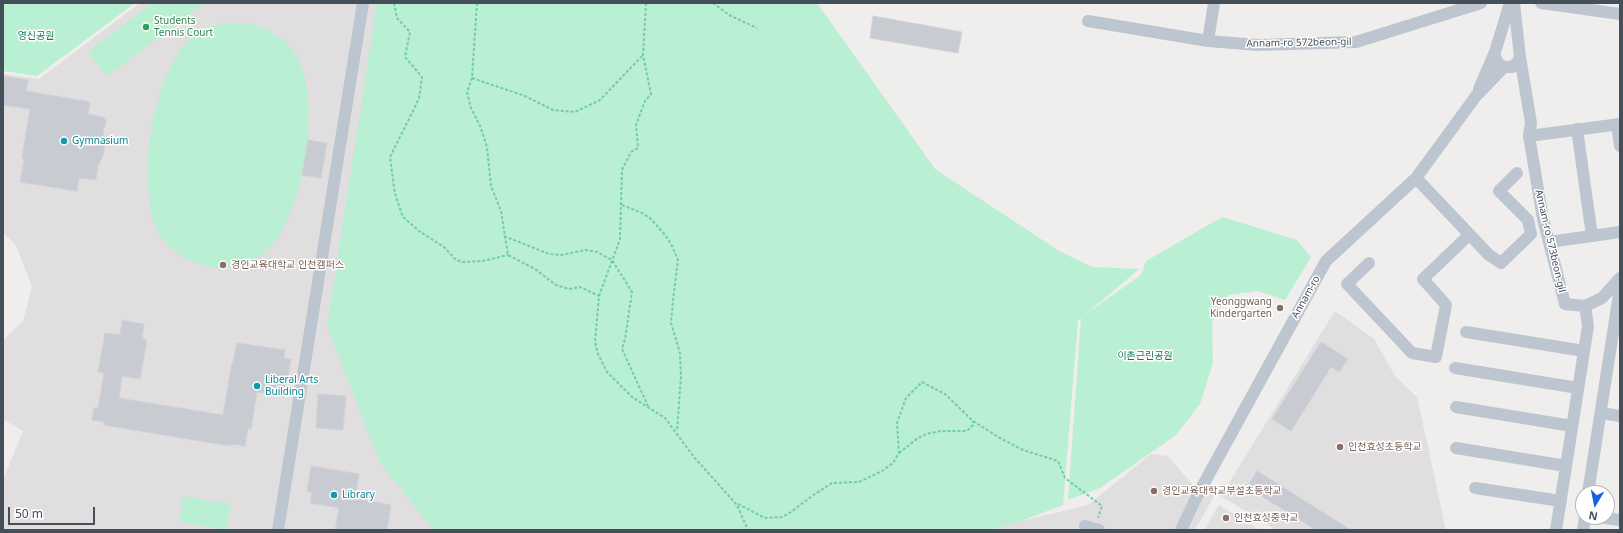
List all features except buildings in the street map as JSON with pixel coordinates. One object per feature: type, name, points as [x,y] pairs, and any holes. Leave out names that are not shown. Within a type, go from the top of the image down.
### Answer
[{"type":"street","points":[[278,530],[363,3]]},
{"type":"street","points":[[1208,41],[1214,3]]},
{"type":"street","name":"Annam-ro 572beon-gil","points":[[1088,21],[1208,41],[1258,45],[1356,42],[1481,3]]},
{"type":"street","name":"Annam-ro","points":[[1476,96],[1496,49],[1510,3]]},
{"type":"street","points":[[1514,3],[1520,54]]},
{"type":"street","points":[[1541,3],[1620,14]]},
{"type":"street","points":[[1504,67],[1499,64],[1495,57],[1496,49],[1503,43],[1510,42],[1516,46],[1520,54]]},
{"type":"street","name":"Annam-ro","points":[[1180,530],[1200,490],[1326,261],[1416,178],[1476,96],[1504,67],[1512,66],[1517,63],[1520,54]]},
{"type":"street","name":"Annam-ro 573beon-gil","points":[[1520,54],[1531,123],[1529,136],[1543,219],[1565,304],[1585,306]]},
{"type":"street","points":[[1529,136],[1619,124],[1620,146]]},
{"type":"street","points":[[1577,130],[1592,236]]},
{"type":"street","points":[[1416,178],[1469,235],[1489,255],[1501,263],[1531,234],[1528,220],[1499,191],[1517,173]]},
{"type":"street","points":[[1549,242],[1620,232]]},
{"type":"street","points":[[1369,263],[1347,284],[1412,353],[1436,357],[1446,305],[1423,279],[1469,235]]},
{"type":"street","points":[[1556,530],[1588,326],[1585,306],[1602,298],[1620,278]]},
{"type":"street","points":[[1589,485],[1620,288]]},
{"type":"street","points":[[1466,332],[1584,351]]},
{"type":"street","points":[[1455,368],[1578,388]]},
{"type":"street","points":[[1456,407],[1572,426]]},
{"type":"street","points":[[1601,413],[1620,416]]},
{"type":"street","points":[[1456,448],[1566,466]]},
{"type":"street","points":[[1475,488],[1561,501]]},
{"type":"path","points":[[394,3],[397,18],[410,32],[405,57],[422,77],[419,98],[390,157],[396,194],[403,217],[419,231],[444,247],[456,260],[463,262],[483,261],[508,255],[536,269],[556,284],[569,289],[580,287],[599,296]]},
{"type":"path","points":[[477,3],[472,78],[468,92],[471,108],[480,126],[487,147],[491,186],[501,210],[508,255]]},
{"type":"path","points":[[646,3],[643,55],[651,94],[645,101],[636,125],[638,148],[631,152],[622,170],[620,239],[599,296],[595,342],[598,354],[608,372],[632,397],[665,418],[677,432],[694,457],[735,503],[748,530]]},
{"type":"path","points":[[713,3],[729,15],[757,28]]},
{"type":"path","points":[[472,78],[525,96],[553,110],[574,112],[600,100],[643,55]]},
{"type":"path","points":[[621,205],[642,213],[651,220],[666,236],[678,260],[671,323],[680,353],[681,376],[677,432]]},
{"type":"path","points":[[504,236],[550,254],[562,254],[586,250],[597,252],[612,260],[632,292],[625,339],[622,349],[648,408]]},
{"type":"path","points":[[899,453],[897,422],[906,398],[922,382],[945,394],[973,421],[1000,438],[1023,450],[1058,461],[1065,478],[1102,506],[1092,528]]},
{"type":"path","points":[[735,503],[765,518],[782,516],[791,512],[832,483],[859,482],[882,471],[893,463],[899,453],[918,438],[926,434],[941,431],[967,431],[973,425],[973,421]]},
{"type":"shaded area","name":"경인교육대학교 인천캠퍼스","points":[[140,3],[433,3],[584,530],[3,530],[3,480],[23,431],[3,419],[3,340],[23,321],[32,286],[15,244],[3,233],[3,74],[39,79]]},
{"type":"shaded area","name":"인천효성초등학교","points":[[1335,311],[1374,339],[1395,376],[1417,397],[1446,530],[1276,530],[1221,496]]},
{"type":"shaded area","name":"경인교육대학교부설초등학교","points":[[1151,454],[1168,456],[1193,485],[1214,496],[1195,530],[991,530],[1021,521],[1088,505]]},
{"type":"shaded area","name":"인천효성중학교","points":[[1219,505],[1260,530],[1204,530]]},
{"type":"green space","name":"영신공원","points":[[3,3],[135,3],[37,76],[3,71]]},
{"type":"green space","name":"Students Tennis Court","points":[[153,3],[204,3],[107,76],[88,52]]},
{"type":"green space","name":"이촌근린공원","points":[[377,3],[817,3],[935,169],[1059,251],[1092,267],[1139,269],[1087,313],[1141,275],[1146,261],[1222,217],[1297,240],[1311,257],[1285,300],[1258,291],[1228,295],[1212,322],[1213,363],[1200,404],[1176,435],[1100,488],[1068,500],[1081,318],[1078,320],[1063,505],[1021,521],[991,530],[434,530],[380,463],[327,326]]},
{"type":"green space","points":[[228,23],[247,23],[266,29],[282,39],[296,54],[304,72],[309,107],[308,138],[302,177],[293,206],[278,238],[264,253],[247,263],[229,268],[209,267],[190,261],[174,251],[160,236],[152,218],[147,183],[148,153],[154,113],[163,84],[178,52],[192,37],[210,27]]},
{"type":"green space","points":[[183,496],[231,504],[227,530],[179,522]]},
{"type":"place","name":"Students Tennis Court","points":[[146,27]]},
{"type":"place","name":"Gymnasium","points":[[64,141]]},
{"type":"place","name":"경인교육대학교 인천캠퍼스","points":[[223,265]]},
{"type":"place","name":"Yeonggwang Kindergarten","points":[[1280,308]]},
{"type":"place","name":"Liberal Arts Building","points":[[257,386]]},
{"type":"place","name":"인천효성초등학교","points":[[1340,447]]},
{"type":"place","name":"경인교육대학교부설초등학교","points":[[1154,491]]},
{"type":"place","name":"Library","points":[[334,495]]},
{"type":"place","name":"인천효성중학교","points":[[1226,518]]}]
